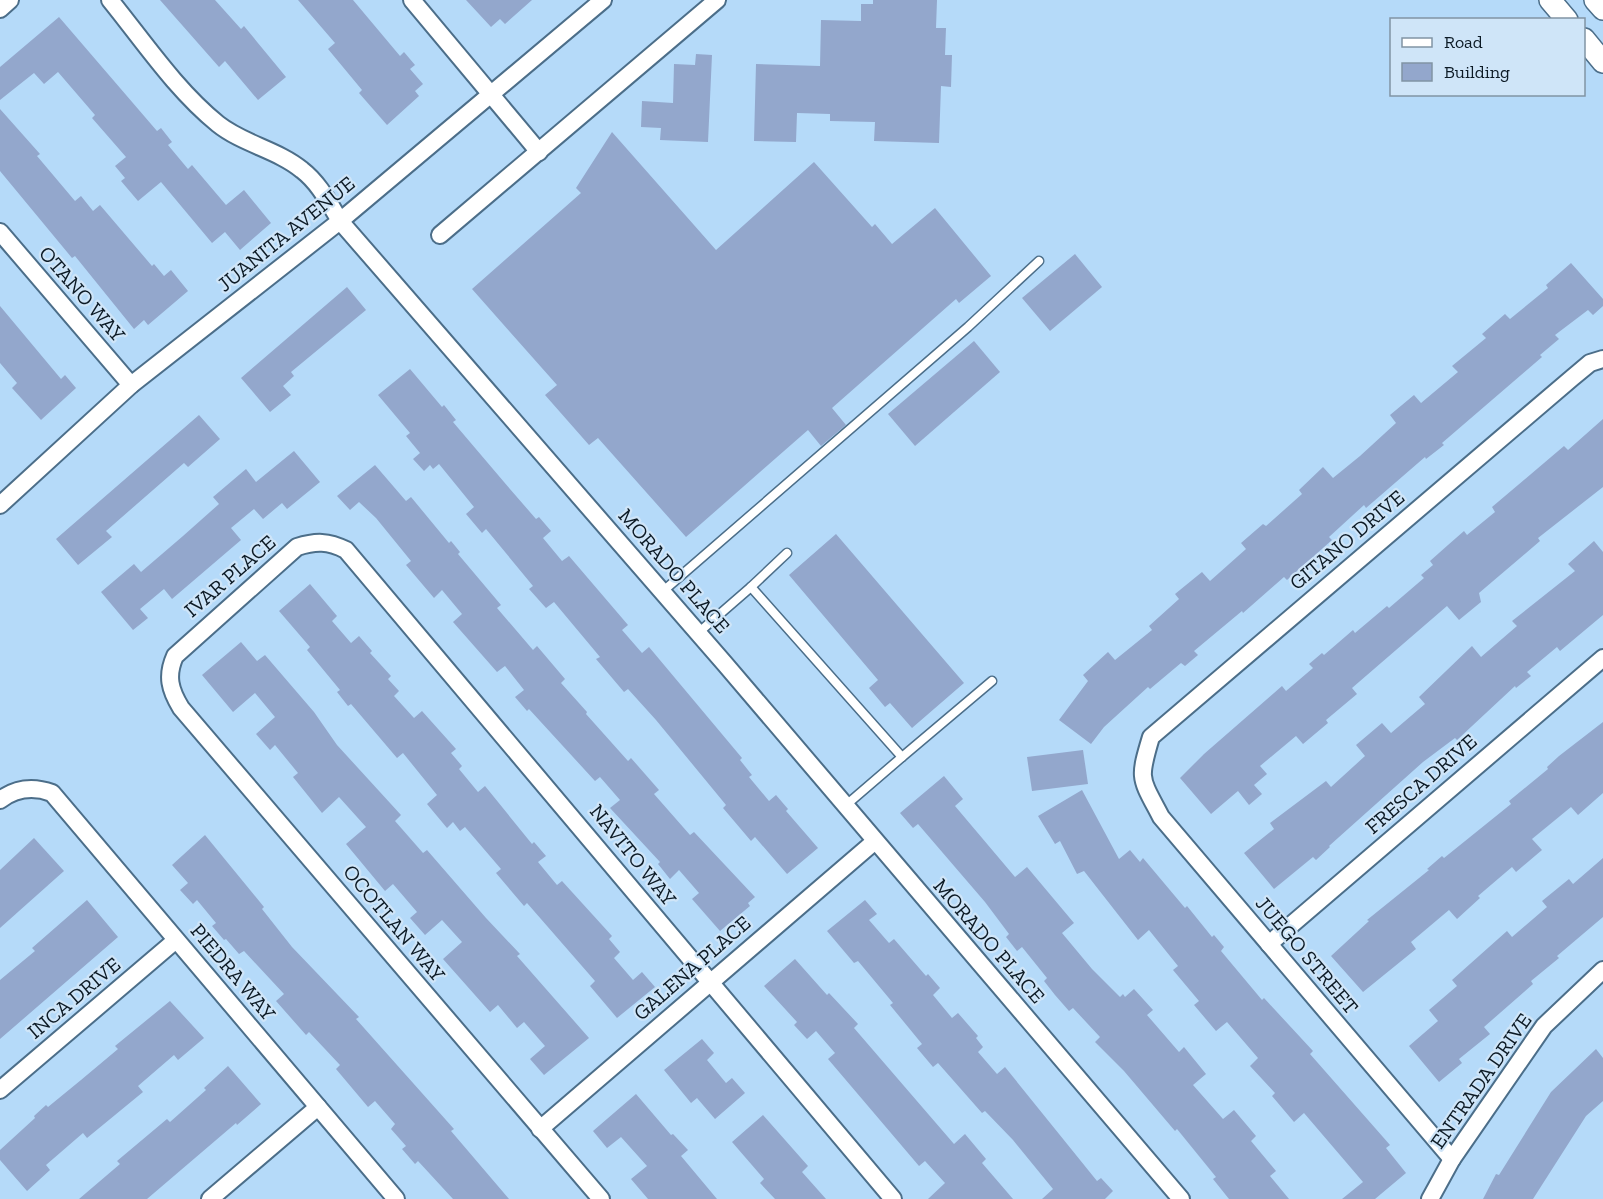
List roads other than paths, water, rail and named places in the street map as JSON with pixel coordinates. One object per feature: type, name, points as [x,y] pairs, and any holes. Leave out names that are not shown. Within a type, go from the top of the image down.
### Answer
[{"type":"street","points":[[0,9],[10,0]]},
{"type":"street","name":"MORADO PLACE","points":[[110,0],[190,99],[221,126],[301,169],[317,183],[340,221],[698,633],[1181,1199]]},
{"type":"street","points":[[412,0],[538,152]]},
{"type":"street","name":"JUANITA AVENUE","points":[[0,506],[131,385],[340,221],[603,0]]},
{"type":"street","points":[[440,235],[717,0]]},
{"type":"street","points":[[1550,0],[1565,18]]},
{"type":"street","points":[[1595,0],[1603,9]]},
{"type":"street","points":[[1585,40],[1603,62]]},
{"type":"street","name":"OTANO WAY","points":[[0,232],[131,385]]},
{"type":"street","name":"GITANO DRIVE","points":[[1141,772],[1151,737],[1572,378],[1590,363],[1603,359]]},
{"type":"street","name":"IVAR PLACE","points":[[169,669],[183,646],[297,547],[316,541],[334,544]]},
{"type":"street","name":"NAVITO WAY","points":[[334,544],[346,550],[358,564],[893,1199]]},
{"type":"street","name":"FRESCA DRIVE","points":[[1269,944],[1603,658]]},
{"type":"street","name":"OCOTLAN WAY","points":[[169,669],[170,690],[181,708],[601,1199]]},
{"type":"street","name":"JUEGO STREET","points":[[1141,772],[1144,786],[1161,817],[1452,1160]]},
{"type":"street","name":"PIEDRA WAY","points":[[0,800],[15,791],[27,788],[52,793],[396,1199]]},
{"type":"street","name":"GALENA PLACE","points":[[540,1129],[874,842]]},
{"type":"street","name":"INCA DRIVE","points":[[0,1090],[176,940]]},
{"type":"street","name":"ENTRADA DRIVE","points":[[1430,1199],[1452,1160],[1544,1026],[1603,970]]},
{"type":"street","points":[[210,1199],[318,1107]]},
{"type":"lane","points":[[662,592],[959,335],[1038,261]]},
{"type":"lane","points":[[698,633],[787,553]]},
{"type":"lane","points":[[751,587],[902,757]]},
{"type":"lane","points":[[845,807],[992,681]]}]
